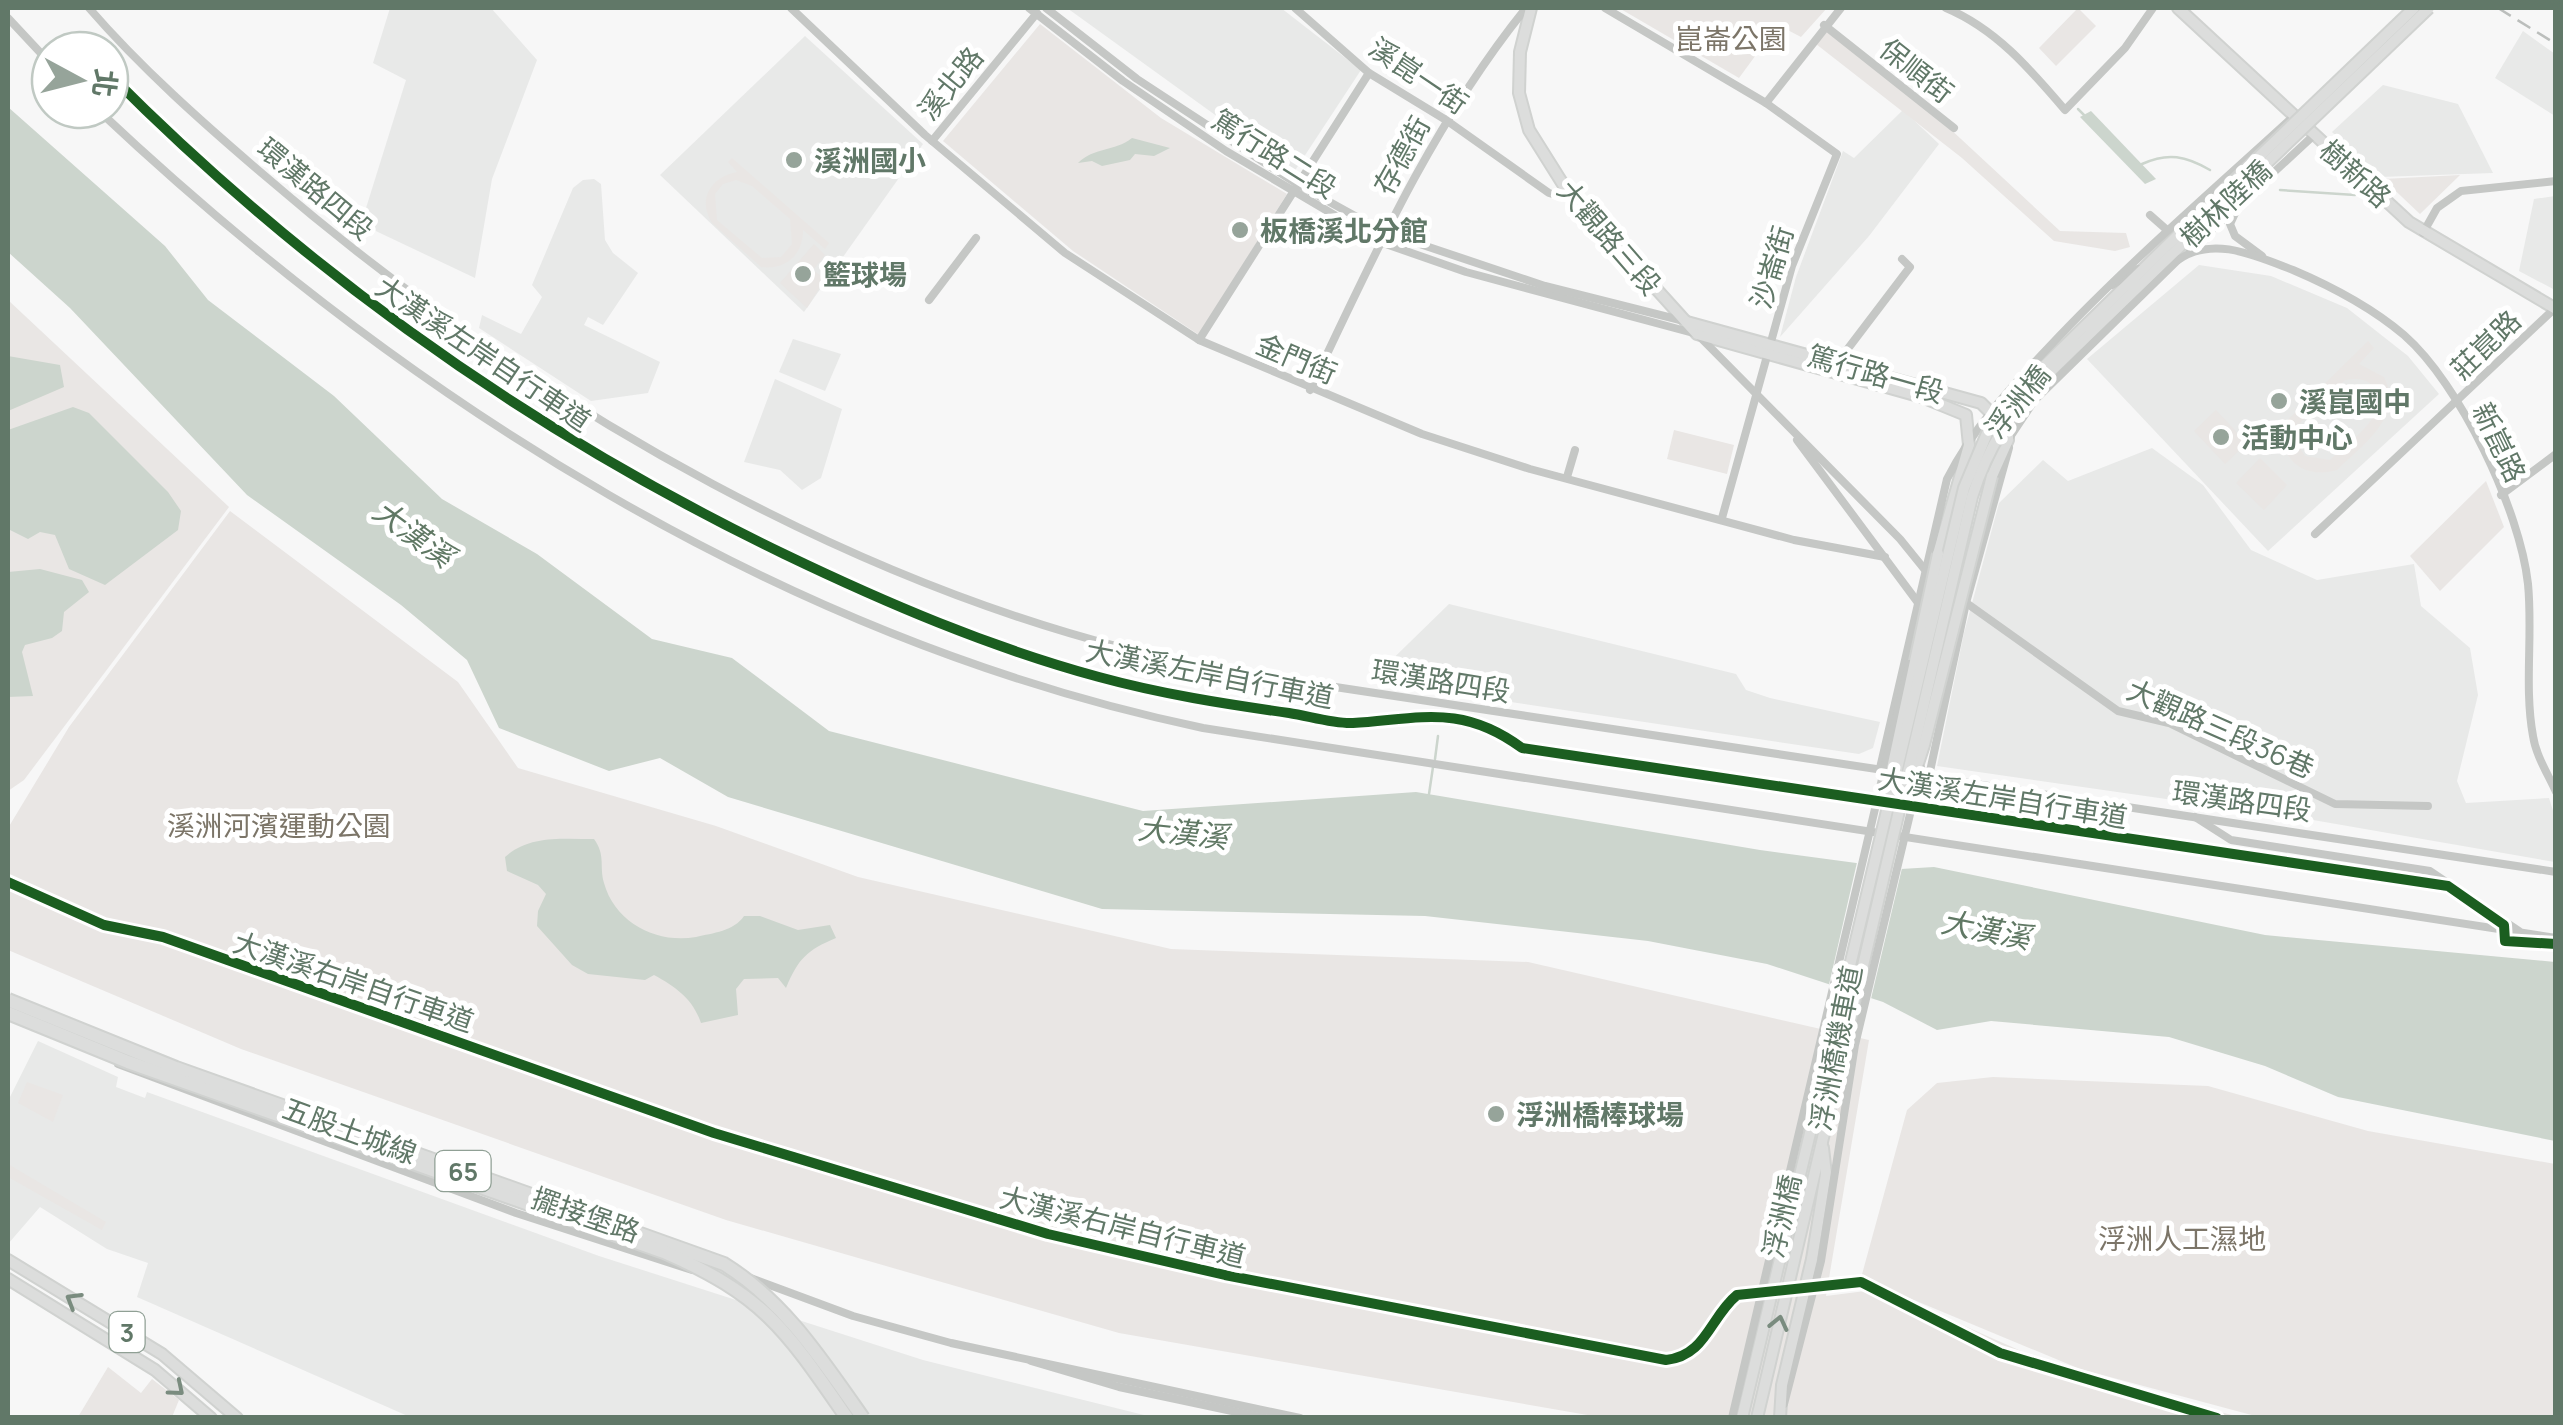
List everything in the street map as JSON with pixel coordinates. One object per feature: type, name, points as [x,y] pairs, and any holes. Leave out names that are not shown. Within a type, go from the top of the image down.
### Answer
[{"type":"highway","name":"五股土城線","points":[[8,1007],[128,1062],[664,1252],[721,1277],[762,1306],[795,1343],[847,1418]]},
{"type":"highway","name":"五股土城線","points":[[8,1007],[724,1264],[749,1280],[801,1331],[863,1418]]},
{"type":"main road","name":"大觀路三段","points":[[1528,8],[1520,52],[1519,94],[1530,130],[1547,164],[1576,202],[1697,334]]},
{"type":"main road","name":"樹新路","points":[[2178,8],[2423,232],[2555,309]]},
{"type":"main road","name":"樹林陸橋","points":[[2229,200],[2414,8]]},
{"type":"main road","name":"樹林陸橋","points":[[2128,289],[2229,200],[2430,8]]},
{"type":"main road","name":"浮洲橋","points":[[1742,1418],[1885,811],[1975,458],[2002,410],[2128,289]]},
{"type":"main road","name":"篤行路一段","points":[[1684,321],[1963,410],[1969,422],[1969,445]]},
{"type":"main road","name":"篤行路一段","points":[[1697,334],[1837,363],[1991,408]]},
{"type":"main road","name":"浮洲橋","points":[[1756,1418],[1983,461],[2002,425],[2046,370]]},
{"type":"main road","points":[[1900,815],[1924,745],[1992,476],[2008,440],[2003,420],[1991,408]]},
{"type":"main road","points":[[1885,811],[1888,770],[1938,554],[1969,445]]},
{"type":"main road","name":"浮洲橋","points":[[1781,1418],[1826,1174],[1822,1142]]},
{"type":"main road","name":"3","points":[[8,1260],[162,1354],[237,1418]]},
{"type":"main road","name":"3","points":[[8,1278],[155,1370],[211,1418]]},
{"type":"street","name":"環漢路四段","points":[[88,8],[244,158],[458,328],[663,456],[818,534],[962,597],[1087,639],[1222,670],[2556,872]]},
{"type":"street","name":"金門街","points":[[791,8],[932,141],[1066,254],[1200,340],[1310,390],[1422,434],[1794,540],[1884,557]]},
{"type":"street","name":"溪崑一街","points":[[1295,8],[1369,73],[1446,120],[1549,193],[1576,202]]},
{"type":"street","name":"存德街","points":[[1310,390],[1384,232],[1446,120],[1528,8]]},
{"type":"street","points":[[1605,8],[1766,103],[1841,8]]},
{"type":"street","points":[[1946,8],[1970,18],[2032,72],[2065,110],[2125,48],[2154,8]]},
{"type":"street","name":"溪北路","points":[[932,141],[1038,9]]},
{"type":"street","name":"篤行路二段","points":[[1038,9],[1298,184],[1384,232],[1509,276],[1684,321]]},
{"type":"street","name":"篤行路二段","points":[[1038,9],[1124,81],[1292,193],[1380,242],[1466,272],[1697,334]]},
{"type":"street","points":[[8,18],[30,42]]},
{"type":"street","name":"保順街","points":[[1824,26],[1954,128]]},
{"type":"street","points":[[1200,340],[1369,73]]},
{"type":"street","name":"沙崙街","points":[[1722,518],[1792,266],[1837,154],[1766,103]]},
{"type":"street","points":[[1880,768],[1947,480],[1991,408],[2102,291],[2294,116]]},
{"type":"street","points":[[121,130],[284,272],[443,391],[548,459],[738,563],[920,645],[1073,697],[1204,728],[1456,769],[2556,938]]},
{"type":"street","points":[[2034,401],[2178,260],[2229,200],[2314,136]]},
{"type":"street","points":[[2423,232],[2436,208],[2461,190],[2556,181]]},
{"type":"street","name":"新崑路","points":[[2229,200],[2235,236],[2270,262]]},
{"type":"street","points":[[2150,215],[2168,230]]},
{"type":"street","points":[[929,300],[976,238]]},
{"type":"street","name":"新崑路","points":[[2178,260],[2205,246],[2270,262],[2337,289],[2394,328],[2438,374],[2502,496],[2527,580],[2532,734],[2556,792]]},
{"type":"street","points":[[1837,363],[1910,267],[1902,258]]},
{"type":"street","points":[[2102,291],[2146,270]]},
{"type":"street","points":[[2008,440],[2034,401],[2146,270]]},
{"type":"street","name":"莊崑路","points":[[2315,534],[2555,309]]},
{"type":"street","name":"大觀路三段","points":[[1697,334],[1927,573]]},
{"type":"street","points":[[1929,776],[1966,603],[1998,478],[2019,420]]},
{"type":"street","name":"大觀路三段","points":[[1788,428],[1919,604]]},
{"type":"street","points":[[1567,478],[1575,450]]},
{"type":"street","points":[[2502,496],[2555,456]]},
{"type":"street","points":[[1844,506],[1847,495],[1854,494]]},
{"type":"street","points":[[1732,1418],[1938,554]]},
{"type":"street","name":"大觀路三段36巷","points":[[1927,573],[2118,711],[2169,724],[2335,804],[2428,806]]},
{"type":"street","points":[[1896,700],[1902,710],[1939,716],[1942,707]]},
{"type":"street","name":"浮洲橋機車道","points":[[1781,1418],[1811,1304],[1855,1044],[1924,745]]},
{"type":"street","points":[[2192,814],[2231,840],[2430,872],[2453,882],[2520,932]]},
{"type":"street","name":"擺接堡路","points":[[8,1007],[55,1028],[333,1130],[852,1316],[1026,1359],[1300,1418]]},
{"type":"street","name":"擺接堡路","points":[[55,1028],[144,1077],[328,1145],[633,1254],[775,1288]]},
{"type":"street","points":[[328,1145],[333,1130]]},
{"type":"street","name":"擺接堡路","points":[[1026,1359],[1042,1368],[1265,1418]]},
{"type":"shaded area","points":[[390,8],[491,8],[537,60],[492,179],[475,278],[361,224],[406,80],[373,63]]},
{"type":"shaded area","points":[[1067,8],[1281,8],[1361,70],[1294,172]]},
{"type":"shaded area","points":[[2523,31],[2555,54],[2555,116],[2495,78]]},
{"type":"shaded area","name":"溪洲國小","points":[[805,36],[923,144],[804,312],[660,175]]},
{"type":"shaded area","points":[[2383,85],[2458,104],[2493,173],[2380,177],[2332,132]]},
{"type":"shaded area","points":[[1903,110],[1939,144],[1869,236],[1780,337],[1796,277],[1843,151],[1854,158]]},
{"type":"shaded area","points":[[594,179],[601,184],[605,240],[613,253],[638,273],[603,325],[588,317],[584,325],[660,362],[648,393],[591,401],[479,328],[482,315],[521,334],[542,297],[532,285],[573,188],[583,180]]},
{"type":"shaded area","points":[[2556,196],[2555,290],[2519,271],[2534,199]]},
{"type":"shaded area","name":"溪崑國中","points":[[2199,265],[2271,276],[2347,308],[2408,356],[2439,394],[2268,551],[2087,359]]},
{"type":"shaded area","points":[[793,339],[841,354],[825,391],[779,372]]},
{"type":"shaded area","points":[[775,379],[842,409],[821,478],[802,490],[780,470],[744,462]]},
{"type":"shaded area","points":[[2152,448],[2203,485],[2251,550],[2317,580],[2414,564],[2421,606],[2470,648],[2478,695],[2457,781],[2466,803],[2549,798],[2555,817],[2555,862],[2313,820],[1937,766],[1964,633],[1999,503],[2043,460],[2068,481]]},
{"type":"shaded area","points":[[1449,604],[1736,674],[1746,690],[1770,698],[1880,722],[1873,748],[1859,754],[1370,681]]},
{"type":"shaded area","points":[[38,1041],[118,1077],[116,1087],[145,1098],[147,1092],[599,1256],[923,1360],[1152,1417],[410,1417],[137,1297],[148,1263],[107,1249],[40,1207],[8,1244],[8,1101]]},
{"type":"green space","name":"崑崙公園","points":[[1619,8],[1827,8],[1801,37],[1778,25],[1739,78]]},
{"type":"green space","points":[[2078,8],[2096,26],[2056,66],[2039,48]]},
{"type":"green space","points":[[1040,24],[1161,118],[1287,194],[1199,335],[1073,251],[943,141]]},
{"type":"green space","points":[[1827,32],[1933,113],[2060,231],[2126,233],[2130,247],[2115,251],[2054,241],[1962,158],[1816,44]]},
{"type":"green space","points":[[732,158],[829,243],[825,249],[803,230],[800,247],[791,259],[778,266],[761,267],[712,223],[708,214],[709,190],[720,179],[737,172],[728,162]],"holes":[[[736,180],[752,186],[790,219],[792,244],[781,257],[762,258],[717,220],[715,194],[723,184]]]},
{"type":"green space","points":[[2460,175],[2420,214],[2383,179]]},
{"type":"green space","name":"籃球場","points":[[814,244],[825,255],[813,270],[825,279],[807,308],[780,283]]},
{"type":"green space","points":[[8,300],[229,507],[24,780],[8,791]]},
{"type":"green space","points":[[2368,341],[2374,348],[2359,364],[2384,377],[2389,405],[2378,429],[2358,450],[2337,470],[2318,472],[2295,464],[2282,441],[2270,452],[2262,445]],"holes":[[[2345,380],[2366,381],[2375,389],[2379,399],[2372,418],[2330,460],[2305,456],[2298,445],[2298,425]]]},
{"type":"green space","name":"活動中心","points":[[2216,410],[2247,443],[2225,464],[2194,431]]},
{"type":"green space","points":[[1674,430],[1734,445],[1727,474],[1667,459]]},
{"type":"green space","points":[[2260,458],[2287,485],[2264,510],[2236,483]]},
{"type":"green space","points":[[2486,481],[2504,527],[2440,591],[2410,556]]},
{"type":"green space","name":"溪洲河濱運動公園","points":[[230,511],[458,682],[518,768],[716,826],[858,877],[1171,949],[1528,962],[1869,1040],[1826,1296],[1881,1289],[2080,1377],[2240,1417],[1599,1417],[1119,1333],[726,1220],[241,1049],[8,950],[8,828],[69,727]]},
{"type":"green space","name":"浮洲人工濕地","points":[[1993,1077],[2208,1086],[2368,1131],[2555,1164],[2555,1417],[2259,1417],[2080,1369],[1861,1278],[1907,1110],[1937,1083]]},
{"type":"green space","points":[[27,1082],[63,1095],[53,1122],[18,1103]]},
{"type":"green space","points":[[8,1164],[106,1222],[102,1230],[8,1177]]},
{"type":"green space","points":[[108,1367],[141,1393],[152,1379],[179,1400],[172,1417],[78,1417]]},
{"type":"water","name":"大漢溪","points":[[8,107],[165,246],[208,300],[334,396],[442,499],[537,554],[652,639],[732,658],[829,731],[1143,811],[1416,792],[1760,850],[1901,869],[1934,867],[2265,935],[2555,962],[2555,1141],[2338,1097],[2265,1066],[2169,1037],[1991,1021],[1937,1030],[1883,1002],[1767,964],[1648,941],[1425,916],[1102,909],[728,797],[660,758],[609,771],[499,728],[467,660],[401,605],[247,495],[70,308],[8,252]]},
{"type":"water","points":[[2091,111],[2156,179],[2145,184],[2080,117]]},
{"type":"water","points":[[1132,138],[1170,148],[1154,156],[1135,154],[1130,160],[1102,166],[1092,161],[1078,163],[1091,154]]},
{"type":"water","points":[[8,356],[60,365],[64,387],[8,411]]},
{"type":"water","points":[[73,407],[89,413],[168,492],[181,511],[178,530],[105,585],[69,569],[55,535],[40,532],[28,539],[8,529],[8,430]]},
{"type":"water","points":[[40,569],[82,580],[89,592],[64,612],[62,631],[52,638],[25,645],[22,652],[33,696],[8,697],[8,572]]},
{"type":"water","points":[[594,839],[610,897],[628,920],[653,934],[696,937],[729,928],[744,916],[760,916],[798,930],[830,925],[836,938],[805,957],[786,988],[778,978],[744,979],[736,989],[738,1015],[701,1023],[688,1000],[654,975],[645,980],[588,974],[572,965],[537,926],[538,911],[546,894],[538,885],[507,871],[505,857],[535,842]]},
{"type":"pier","points":[[1858,858],[1903,864],[1870,1003],[1828,989]]},
{"type":"waterway","points":[[2078,109],[2084,115]]},
{"type":"waterway","points":[[2142,164],[2177,157],[2210,170]]},
{"type":"waterway","points":[[2280,190],[2355,195]]},
{"type":"waterway","points":[[1435,759],[1438,736]]},
{"type":"waterway","points":[[1429,794],[1433,767]]},
{"type":"railway","points":[[2498,8],[2556,44]]},
{"type":"cycle path","name":"大漢溪左岸自行車道","points":[[130,94],[263,216],[344,282],[512,401],[691,507],[899,607],[978,638],[1146,689],[1329,721],[1459,719],[1500,734],[1522,748],[2448,886],[2504,925],[2505,941],[2556,944]]},
{"type":"cycle path","name":"大漢溪右岸自行車道","points":[[8,882],[104,925],[163,937],[714,1133],[1048,1234],[1225,1275],[1666,1360],[1679,1357],[1699,1343],[1737,1295],[1861,1282],[2000,1353],[2217,1418]]},
{"type":"place","name":"溪洲國小","points":[[794,160]]},
{"type":"place","name":"板橋溪北分館","points":[[1240,230]]},
{"type":"place","name":"籃球場","points":[[803,274]]},
{"type":"place","name":"溪崑國中","points":[[2279,401]]},
{"type":"place","name":"活動中心","points":[[2221,437]]},
{"type":"place","name":"浮洲橋棒球場","points":[[1496,1114]]}]
